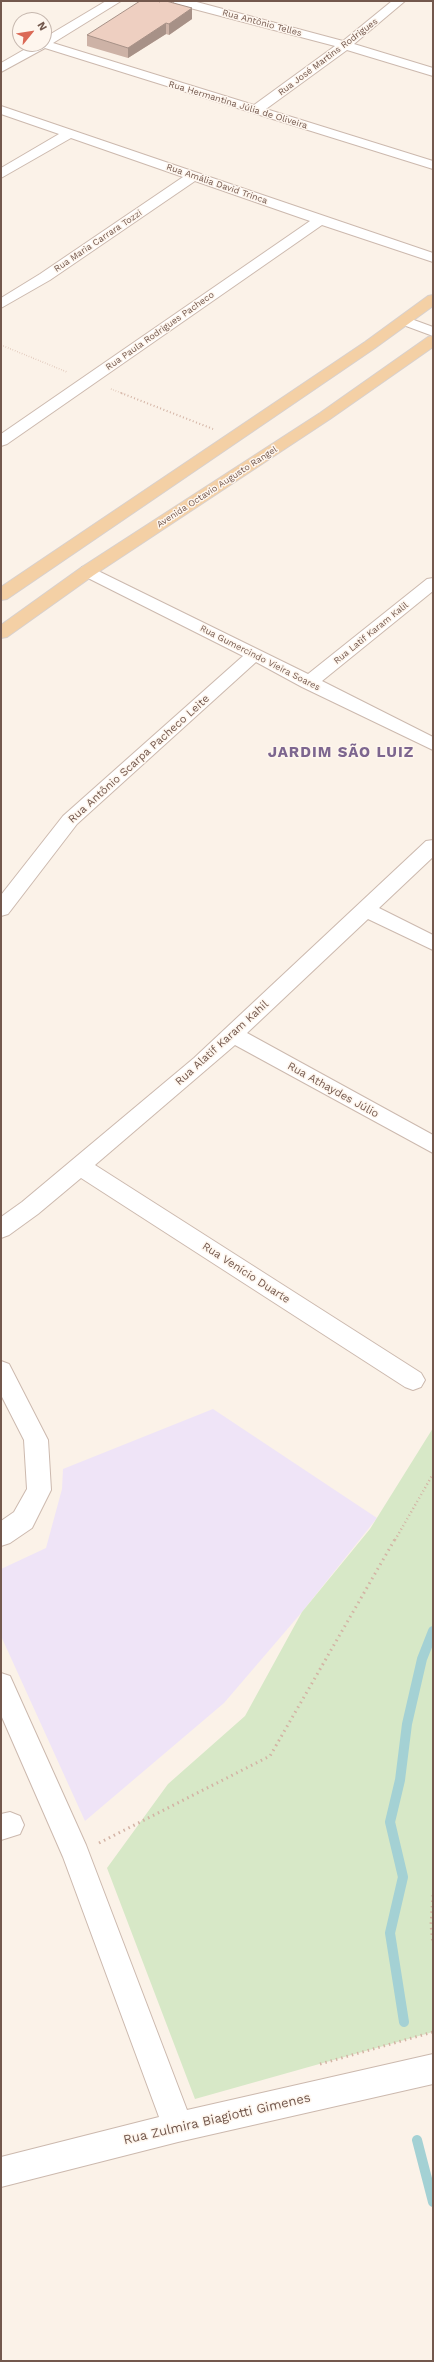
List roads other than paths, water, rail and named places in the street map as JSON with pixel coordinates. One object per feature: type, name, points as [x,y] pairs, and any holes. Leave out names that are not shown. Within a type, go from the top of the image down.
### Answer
[{"type":"main road","points":[[1,595],[370,345],[433,299]]},
{"type":"main road","name":"Avenida Octavio Augusto Rangel","points":[[1,633],[88,571],[325,416],[433,340]]},
{"type":"street","points":[[52,39],[115,1]]},
{"type":"street","name":"Rua Antônio Telles","points":[[179,1],[345,45],[433,72]]},
{"type":"street","name":"Rua José Martins Rodrigues","points":[[255,111],[345,45],[399,1]]},
{"type":"street","name":"Rua Hermantina Júlia de Oliveira","points":[[52,47],[255,111],[433,165]]},
{"type":"street","points":[[1,68],[30,52]]},
{"type":"street","name":"Rua Amália David Trinca","points":[[1,110],[433,258]]},
{"type":"street","points":[[1,174],[71,133]]},
{"type":"street","name":"Rua Maria Carrara Tozzi","points":[[1,304],[45,277],[193,176]]},
{"type":"street","name":"Rua Paula Rodrigues Pacheco","points":[[1,442],[320,220]]},
{"type":"street","points":[[403,320],[433,332]]},
{"type":"street","name":"Rua Gumercindo Vieira Soares","points":[[88,571],[254,654],[308,683],[433,744]]},
{"type":"street","name":"Rua Latif Karam Kalil","points":[[308,683],[433,583]]},
{"type":"street","name":"Rua Antônio Scarpa Pacheco Leite","points":[[1,909],[70,820],[254,654]]},
{"type":"street","name":"Rua Alatif Karam Kahil","points":[[1,1229],[30,1208],[233,1034],[367,910],[433,846]]},
{"type":"street","points":[[367,910],[433,943]]},
{"type":"street","name":"Rua Athaydes Júlio","points":[[233,1034],[433,1145]]},
{"type":"street","name":"Rua Venício Duarte","points":[[79,1166],[413,1380]]},
{"type":"street","points":[[1,1371],[36,1440],[39,1490],[23,1520],[1,1535]]},
{"type":"street","points":[[1,1685],[76,1855],[178,2127]]},
{"type":"street","name":"Rua Zulmira Biagiotti Gimenes","points":[[1,2172],[178,2127],[433,2069]]},
{"type":"waterway","points":[[404,2022],[390,1933],[403,1877],[390,1822],[400,1780],[407,1724],[422,1659],[433,1631]]},
{"type":"waterway","points":[[417,2140],[433,2202]]},
{"type":"district","name":"JARDIM SÃO LUIZ","points":[[341,753]]}]
